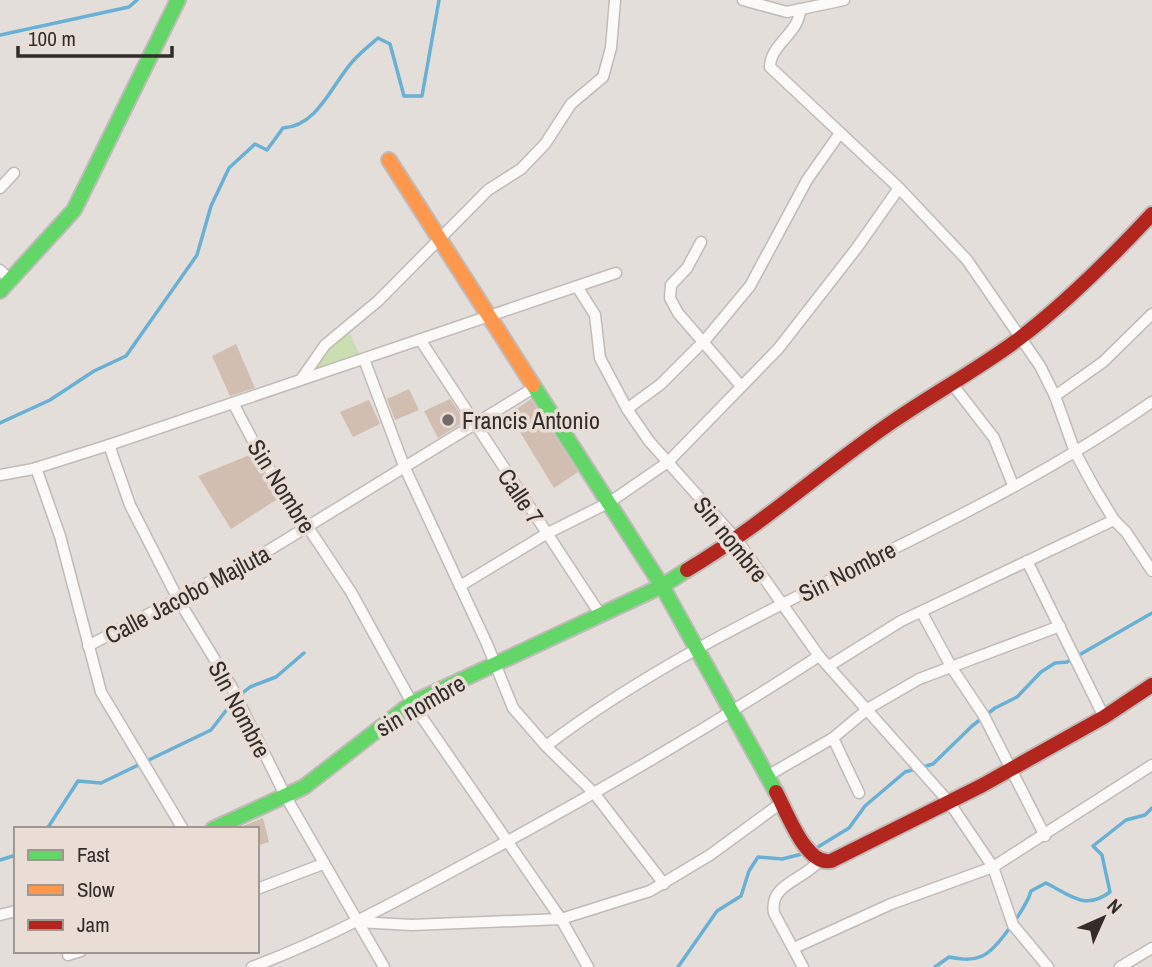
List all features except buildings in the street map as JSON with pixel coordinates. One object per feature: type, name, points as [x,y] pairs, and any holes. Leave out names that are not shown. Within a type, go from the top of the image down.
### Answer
[{"type":"street","points":[[0,291],[74,210],[178,0]]},
{"type":"street","points":[[301,379],[325,345],[378,301],[488,190],[521,169],[563,121],[571,104],[603,77],[611,48],[615,0]]},
{"type":"street","points":[[743,0],[787,12],[844,0]]},
{"type":"street","points":[[800,9],[798,22],[772,55],[769,67],[899,188],[967,260],[1021,337],[1055,396],[1075,452],[1114,520],[1126,532],[1152,571]]},
{"type":"street","points":[[626,409],[661,384],[702,342],[750,286],[807,180],[840,133]]},
{"type":"street","points":[[389,160],[662,586],[810,855],[818,862],[827,863],[840,858],[949,802],[1104,717],[1152,685]]},
{"type":"street","points":[[0,188],[14,173]]},
{"type":"street","points":[[460,586],[546,534],[610,502],[668,462],[778,349],[856,249],[899,188]]},
{"type":"street","name":"sin nombre","points":[[217,827],[239,815],[286,797],[329,769],[380,725],[412,703],[662,586],[737,540],[895,420],[953,385],[1021,337],[1100,270],[1152,214]]},
{"type":"street","points":[[701,242],[687,268],[671,285],[670,298],[678,313],[741,386]]},
{"type":"street","points":[[0,270],[11,281]]},
{"type":"street","points":[[0,475],[36,468],[109,445],[578,288],[615,273]]},
{"type":"street","name":"Sin nombre","points":[[578,288],[595,315],[600,358],[626,409],[668,462],[737,540],[819,656],[869,708],[949,802],[993,867],[1013,925],[1048,967]]},
{"type":"street","points":[[1055,396],[1103,362],[1152,314]]},
{"type":"street","name":"Calle 7","points":[[421,341],[473,425],[600,614]]},
{"type":"street","name":"Sin Nombre","points":[[364,359],[404,466],[513,708],[546,747],[594,793],[664,884]]},
{"type":"street","points":[[953,385],[994,438],[1013,485]]},
{"type":"street","name":"Calle Jacobo Majluta","points":[[88,646],[179,601],[536,387]]},
{"type":"street","name":"Sin Nombre","points":[[546,747],[583,718],[695,648],[1075,452],[1152,402]]},
{"type":"street","name":"Sin Nombre","points":[[233,403],[262,458],[351,592],[412,703],[561,919],[588,967]]},
{"type":"street","name":"SIn Nombre","points":[[109,445],[130,505],[179,601],[231,686],[286,797],[384,967]]},
{"type":"street","points":[[36,468],[60,536],[101,692],[182,827]]},
{"type":"street","points":[[829,666],[878,634],[958,593],[1114,520]]},
{"type":"street","points":[[1027,561],[1104,717]]},
{"type":"street","points":[[922,613],[952,668],[984,716],[1045,836]]},
{"type":"street","points":[[767,776],[833,738],[869,708],[919,679],[1060,626]]},
{"type":"street","points":[[252,967],[356,922],[506,842],[731,714],[819,656]]},
{"type":"street","points":[[833,738],[859,793]]},
{"type":"street","points":[[794,948],[891,904],[993,867],[1152,765]]},
{"type":"street","points":[[356,922],[412,925],[561,919],[650,891],[664,884],[710,855],[781,803]]},
{"type":"street","points":[[803,967],[774,913],[774,896],[818,862]]},
{"type":"street","points":[[259,888],[323,864]]},
{"type":"street","points":[[1120,967],[1152,948]]},
{"type":"street","points":[[68,955],[74,953]]},
{"type":"green space","points":[[347,328],[361,357],[304,376],[326,345]]},
{"type":"waterway","points":[[0,35],[129,7],[137,0]]},
{"type":"waterway","points":[[0,423],[50,400],[94,371],[126,356],[197,255],[211,206],[229,168],[255,144],[267,150],[283,128],[306,120],[323,102],[345,70],[378,38],[390,44],[404,96],[422,96],[439,0]]},
{"type":"waterway","points":[[813,850],[849,828],[865,806],[905,772],[933,764],[972,726],[995,708],[1017,697],[1041,672],[1055,663],[1067,662],[1152,613]]},
{"type":"waterway","points":[[48,827],[78,781],[101,783],[211,730],[235,699],[250,687],[276,677],[304,653]]},
{"type":"waterway","points":[[935,967],[949,957],[978,958],[988,952],[1010,927],[1031,891],[1046,883],[1085,901],[1101,898],[1110,892],[1102,855],[1093,846],[1126,820],[1145,815],[1152,808]]},
{"type":"waterway","points":[[678,967],[717,911],[741,896],[749,871],[758,857],[782,859],[806,853]]},
{"type":"waterway","points":[[0,860],[14,856]]},
{"type":"traffic: fast","points":[[0,291],[74,210],[178,0]]},
{"type":"traffic: fast","points":[[533,385],[662,586],[776,792]]},
{"type":"traffic: fast","points":[[217,827],[304,787],[412,703],[662,586],[687,570]]},
{"type":"traffic: slow","points":[[389,160],[533,385]]},
{"type":"traffic: jam","points":[[687,570],[741,535],[895,420],[1020,338],[1089,279],[1152,214]]},
{"type":"traffic: jam","points":[[776,792],[806,847],[813,855],[831,861],[981,786],[1104,717],[1152,685]]},
{"type":"place","name":"Francis Antonio","points":[[448,420]]}]
